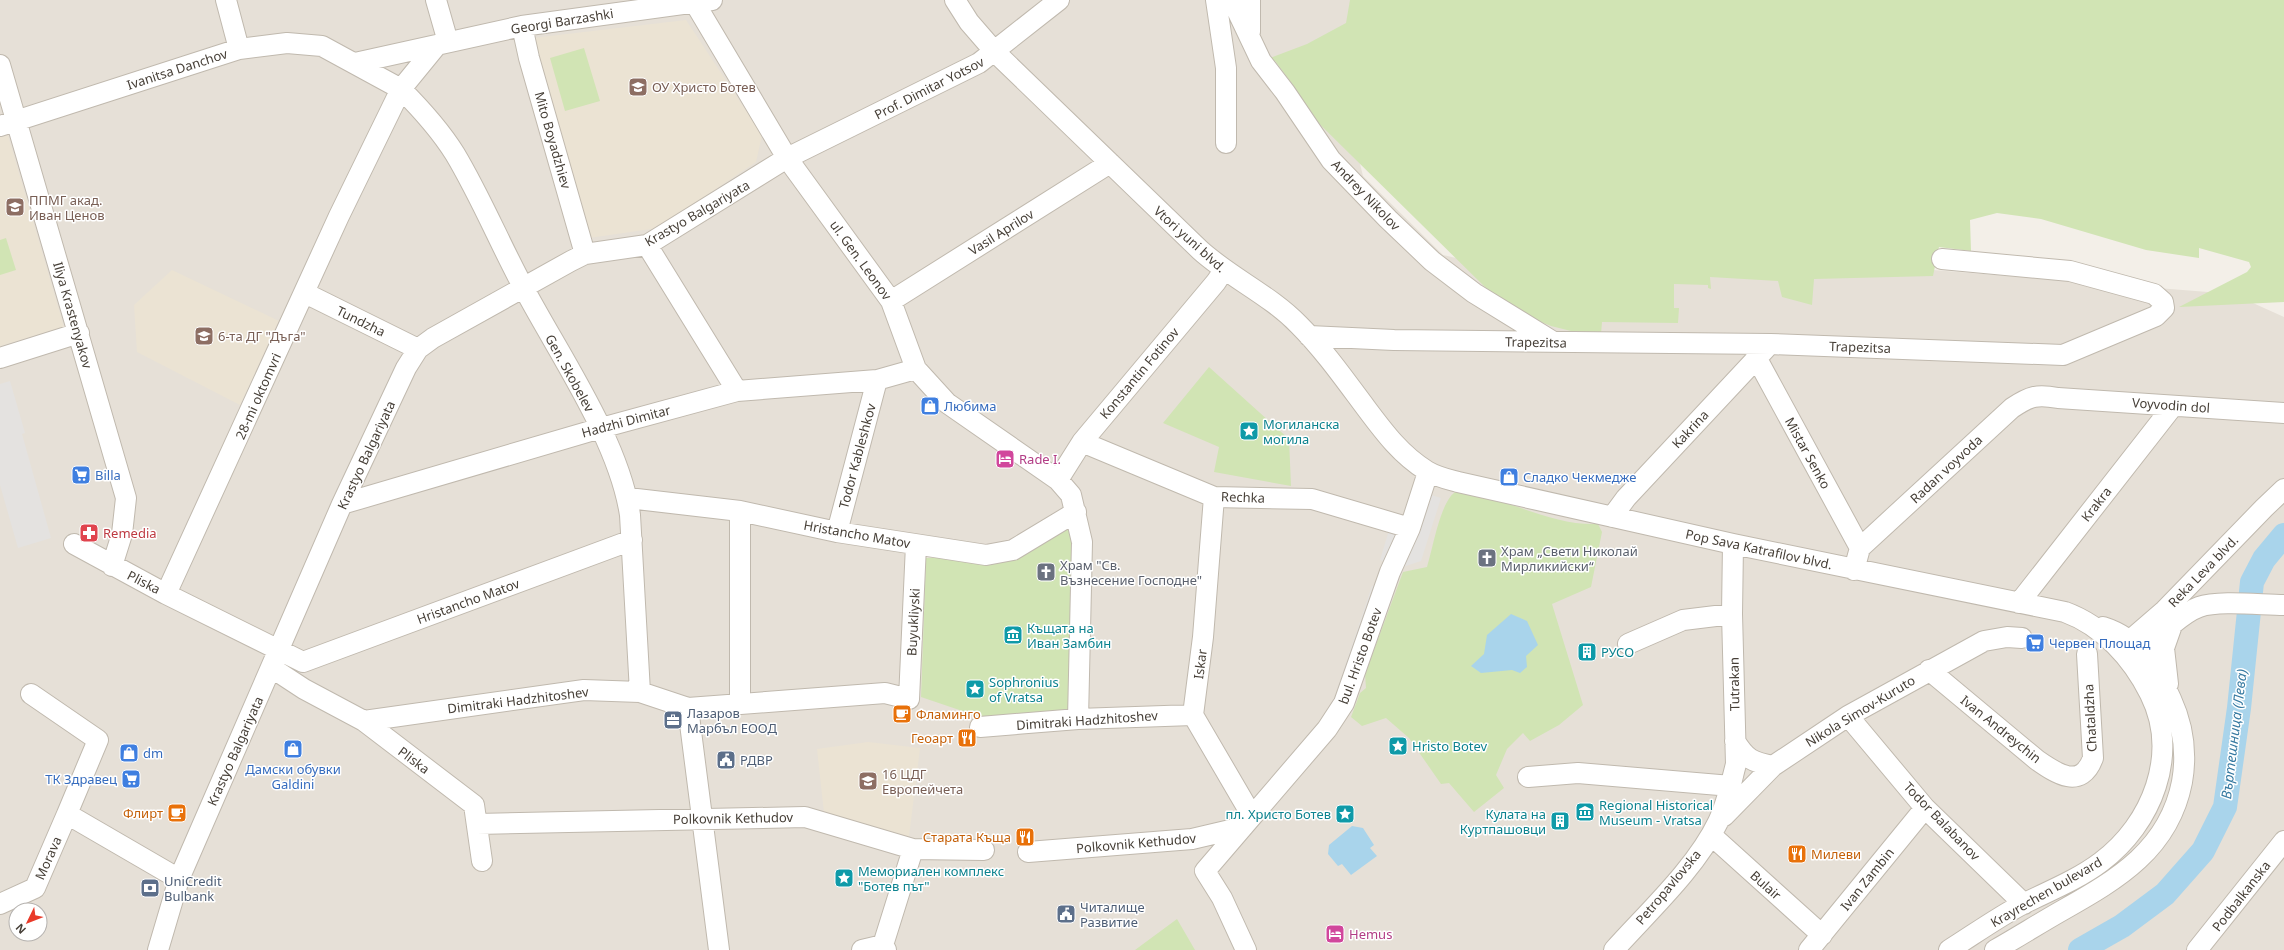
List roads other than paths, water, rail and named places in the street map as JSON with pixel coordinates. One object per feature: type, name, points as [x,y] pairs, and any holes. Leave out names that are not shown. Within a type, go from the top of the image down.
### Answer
[{"type":"street","points":[[226,0],[239,49]]},
{"type":"street","points":[[436,0],[443,44]]},
{"type":"street","name":"Vtori yuni blvd.","points":[[955,0],[969,22],[995,52],[1200,250],[1224,270],[1274,303],[1309,336],[1389,438],[1408,458],[1428,472]]},
{"type":"street","name":"Prof. Dimitar Yotsov","points":[[787,158],[962,73],[995,52],[1059,0]]},
{"type":"street","points":[[1216,0],[1226,68],[1226,143]]},
{"type":"street","name":"Andrey Nikolov","points":[[1232,0],[1261,61],[1285,92],[1331,160],[1388,220],[1432,261],[1474,293],[1552,342]]},
{"type":"street","points":[[1250,0],[1250,38]]},
{"type":"street","name":"Georgi Barzashki","points":[[355,63],[522,26],[699,1]]},
{"type":"street","name":"ul. Gen. Leonov","points":[[699,1],[787,158],[891,301],[916,369],[947,403],[1058,480],[1071,495],[1082,542],[1078,719]]},
{"type":"street","name":"Mito Boyadzhiev","points":[[522,26],[529,58],[585,254]]},
{"type":"street","name":"Ivanitsa Danchov","points":[[9,124],[239,49],[286,43],[322,46],[401,89]]},
{"type":"street","name":"28-mi oktomvri","points":[[166,594],[401,89],[443,44]]},
{"type":"street","name":"Iliya Krastenyakov","points":[[0,65],[9,124],[79,333],[126,498],[122,534],[112,566]]},
{"type":"street","name":"Gen. Skobelev","points":[[401,89],[428,117],[455,154],[523,287],[601,428],[628,498],[632,540],[640,692]]},
{"type":"street","name":"Krastyo Balgariyata","points":[[158,950],[179,879],[342,504],[406,368],[418,349],[433,338],[585,254],[647,244],[787,158]]},
{"type":"street","name":"Vasil Aprilov","points":[[891,301],[1110,163]]},
{"type":"street","points":[[647,244],[737,391]]},
{"type":"street","name":"Trapezitsa","points":[[1309,336],[1371,340],[1552,342],[1763,350],[2063,355],[2156,316],[2164,308],[2163,302],[2154,294],[2070,271],[1942,259]]},
{"type":"street","name":"Konstantin Fotinov","points":[[1058,480],[1082,442],[1216,282],[1224,270]]},
{"type":"street","name":"Tundzha","points":[[305,293],[418,349]]},
{"type":"street","points":[[0,358],[79,333]]},
{"type":"street","name":"Kakrina","points":[[1612,517],[1626,498],[1763,350]]},
{"type":"street","name":"Mistar Senko","points":[[1763,350],[1860,548]]},
{"type":"street","name":"Hadzhi Dimitar","points":[[342,504],[601,428],[737,391],[877,380],[916,369]]},
{"type":"street","name":"Todor Kableshkov","points":[[837,532],[877,380]]},
{"type":"street","name":"Radan voyvoda","points":[[1860,548],[2012,408],[2029,397],[2043,395],[2058,398]]},
{"type":"street","name":"Voyvodin dol","points":[[2058,398],[2284,413]]},
{"type":"street","name":"Krakra","points":[[2019,603],[2173,406]]},
{"type":"street","name":"Rechka","points":[[1082,442],[1214,497],[1312,499],[1410,528]]},
{"type":"street","name":"Pop Sava Katrafilov blvd.","points":[[1428,472],[1447,479],[1733,544],[2065,612],[2090,623]]},
{"type":"street","name":"bul. Hristo Botev","points":[[1246,950],[1222,898],[1205,871],[1327,729],[1344,703],[1390,572],[1410,528],[1428,472]]},
{"type":"street","name":"Reka Leva blvd.","points":[[2131,651],[2165,610],[2284,489]]},
{"type":"street","name":"Iskar","points":[[1193,716],[1203,637],[1214,497]]},
{"type":"street","name":"Hristancho Matov","points":[[628,498],[740,511],[837,532],[986,555],[1013,550],[1076,512]]},
{"type":"street","points":[[740,511],[740,704]]},
{"type":"street","name":"Hristancho Matov","points":[[272,668],[287,668],[632,540]]},
{"type":"street","name":"Pliska","points":[[74,544],[166,594],[280,649]]},
{"type":"street","name":"Tutrakan","points":[[1715,828],[1731,786],[1736,764],[1732,614],[1733,544]]},
{"type":"street","name":"Buyukliyski","points":[[909,699],[916,545]]},
{"type":"street","points":[[1854,570],[1860,548]]},
{"type":"street","points":[[2202,573],[2198,586],[2204,599],[2229,605],[2279,605]]},
{"type":"street","name":"Reka Leva blvd.","points":[[2131,651],[2170,628],[2186,614],[2200,607],[2229,605]]},
{"type":"street","points":[[1628,644],[1683,620],[1732,614]]},
{"type":"street","name":"Krayrechen bulevard","points":[[1995,950],[2115,880],[2142,856],[2165,827],[2180,793],[2185,758],[2181,725],[2170,696],[2158,672],[2131,651],[2111,630],[2090,623]]},
{"type":"street","points":[[2170,628],[2164,648],[2170,696]]},
{"type":"street","name":"Nikola Simov-Kuruto","points":[[1715,828],[1773,766],[1848,716],[1984,641],[2006,637],[2022,638]]},
{"type":"street","points":[[280,649],[303,662]]},
{"type":"street","name":"Krayrechen bulevard","points":[[1949,950],[2024,904],[2042,897],[2076,877],[2113,853],[2135,827],[2157,785],[2163,753],[2159,716],[2131,651]]},
{"type":"street","name":"Chataldzha","points":[[2078,776],[2088,769],[2093,758],[2087,654]]},
{"type":"street","name":"Pliska","points":[[272,668],[304,689],[364,721],[474,805],[482,861]]},
{"type":"street","name":"Ivan Andreychin","points":[[1929,670],[2042,763],[2066,776],[2078,776]]},
{"type":"street","name":"Dimitraki Hadzhitoshev","points":[[364,721],[584,690],[640,692],[688,708],[885,693],[909,699]]},
{"type":"street","name":"Morava","points":[[0,904],[35,888],[98,740],[31,694]]},
{"type":"street","points":[[688,708],[719,950]]},
{"type":"street","points":[[1193,716],[1248,822]]},
{"type":"street","name":"Dimitraki Hadzhitoshev","points":[[980,727],[1078,719],[1193,716]]},
{"type":"street","name":"Todor Balabanov","points":[[1848,716],[1925,808],[2024,904]]},
{"type":"street","points":[[1735,741],[1745,756],[1758,763],[1773,766]]},
{"type":"street","points":[[1528,777],[1578,773],[1731,786]]},
{"type":"street","name":"Ivan Zambin","points":[[1816,943],[1925,808]]},
{"type":"street","points":[[67,814],[179,879]]},
{"type":"street","name":"Polkovnik Kethudov","points":[[477,824],[805,817],[913,849],[984,850]]},
{"type":"street","name":"Polkovnik Kethudov","points":[[1028,852],[1192,839],[1248,822]]},
{"type":"street","name":"Bulair","points":[[1715,828],[1816,943]]},
{"type":"street","name":"Petropavlovska","points":[[1614,950],[1694,860],[1715,828]]},
{"type":"street","name":"Podbalkanska","points":[[2198,950],[2284,841]]},
{"type":"street","points":[[862,950],[884,947],[913,849]]},
{"type":"water","points":[[1511,614],[1527,621],[1538,645],[1526,656],[1527,667],[1520,673],[1512,670],[1481,673],[1471,666],[1484,654],[1487,635]]},
{"type":"water","points":[[1352,826],[1363,828],[1374,845],[1370,848],[1377,856],[1351,875],[1342,864],[1338,866],[1328,854],[1329,845]]},
{"type":"waterway","name":"Въртешница (Лева)","points":[[2080,950],[2122,926],[2165,894],[2203,851],[2225,807],[2239,708],[2252,582],[2264,559],[2284,535]]},
{"type":"place","name":"ОУ Христо Ботев","points":[[638,87]]},
{"type":"place","name":"ППМГ акад. Иван Ценов","points":[[15,207]]},
{"type":"place","name":"6-та ДГ \"Дъга\"","points":[[204,336]]},
{"type":"place","name":"Любима","points":[[930,406]]},
{"type":"place","name":"Могиланска могила","points":[[1249,431]]},
{"type":"place","name":"Rade I.","points":[[1005,459]]},
{"type":"place","name":"Billa","points":[[81,475]]},
{"type":"place","name":"Сладко Чекмедже","points":[[1509,477]]},
{"type":"place","name":"Remedia","points":[[89,533]]},
{"type":"place","name":"Храм „Свети Николай Мирликийски“","points":[[1487,558]]},
{"type":"place","name":"Храм \"Св. Възнесение Господне\"","points":[[1046,572]]},
{"type":"place","name":"Къщата на Иван Замбин","points":[[1013,635]]},
{"type":"place","name":"Червен Площад","points":[[2035,643]]},
{"type":"place","name":"РУСО","points":[[1587,652]]},
{"type":"place","name":"Sophronius of Vratsa","points":[[975,689]]},
{"type":"place","name":"Фламинго","points":[[902,714]]},
{"type":"place","name":"Лазаров Марбъл ЕООД","points":[[673,720]]},
{"type":"place","name":"Геоарт","points":[[967,738]]},
{"type":"place","name":"Hristo Botev","points":[[1398,746]]},
{"type":"place","name":"Дамски обувки Galdini","points":[[293,749]]},
{"type":"place","name":"dm","points":[[129,753]]},
{"type":"place","name":"РДВР","points":[[726,760]]},
{"type":"place","name":"ТК Здравец","points":[[131,779]]},
{"type":"place","name":"16 ЦДГ Европейчета","points":[[868,781]]},
{"type":"place","name":"Regional Historical Museum - Vratsa","points":[[1585,812]]},
{"type":"place","name":"Флирт","points":[[177,813]]},
{"type":"place","name":"пл. Христо Ботев","points":[[1345,814]]},
{"type":"place","name":"Кулата на Куртпашовци","points":[[1560,821]]},
{"type":"place","name":"Старата Къща","points":[[1025,837]]},
{"type":"place","name":"Милеви","points":[[1797,854]]},
{"type":"place","name":"Мемориален комплекс \"Ботев път\"","points":[[844,878]]},
{"type":"place","name":"UniCredit Bulbank","points":[[150,888]]},
{"type":"place","name":"Читалище Развитие","points":[[1066,914]]},
{"type":"place","name":"Hemus","points":[[1335,934]]}]
